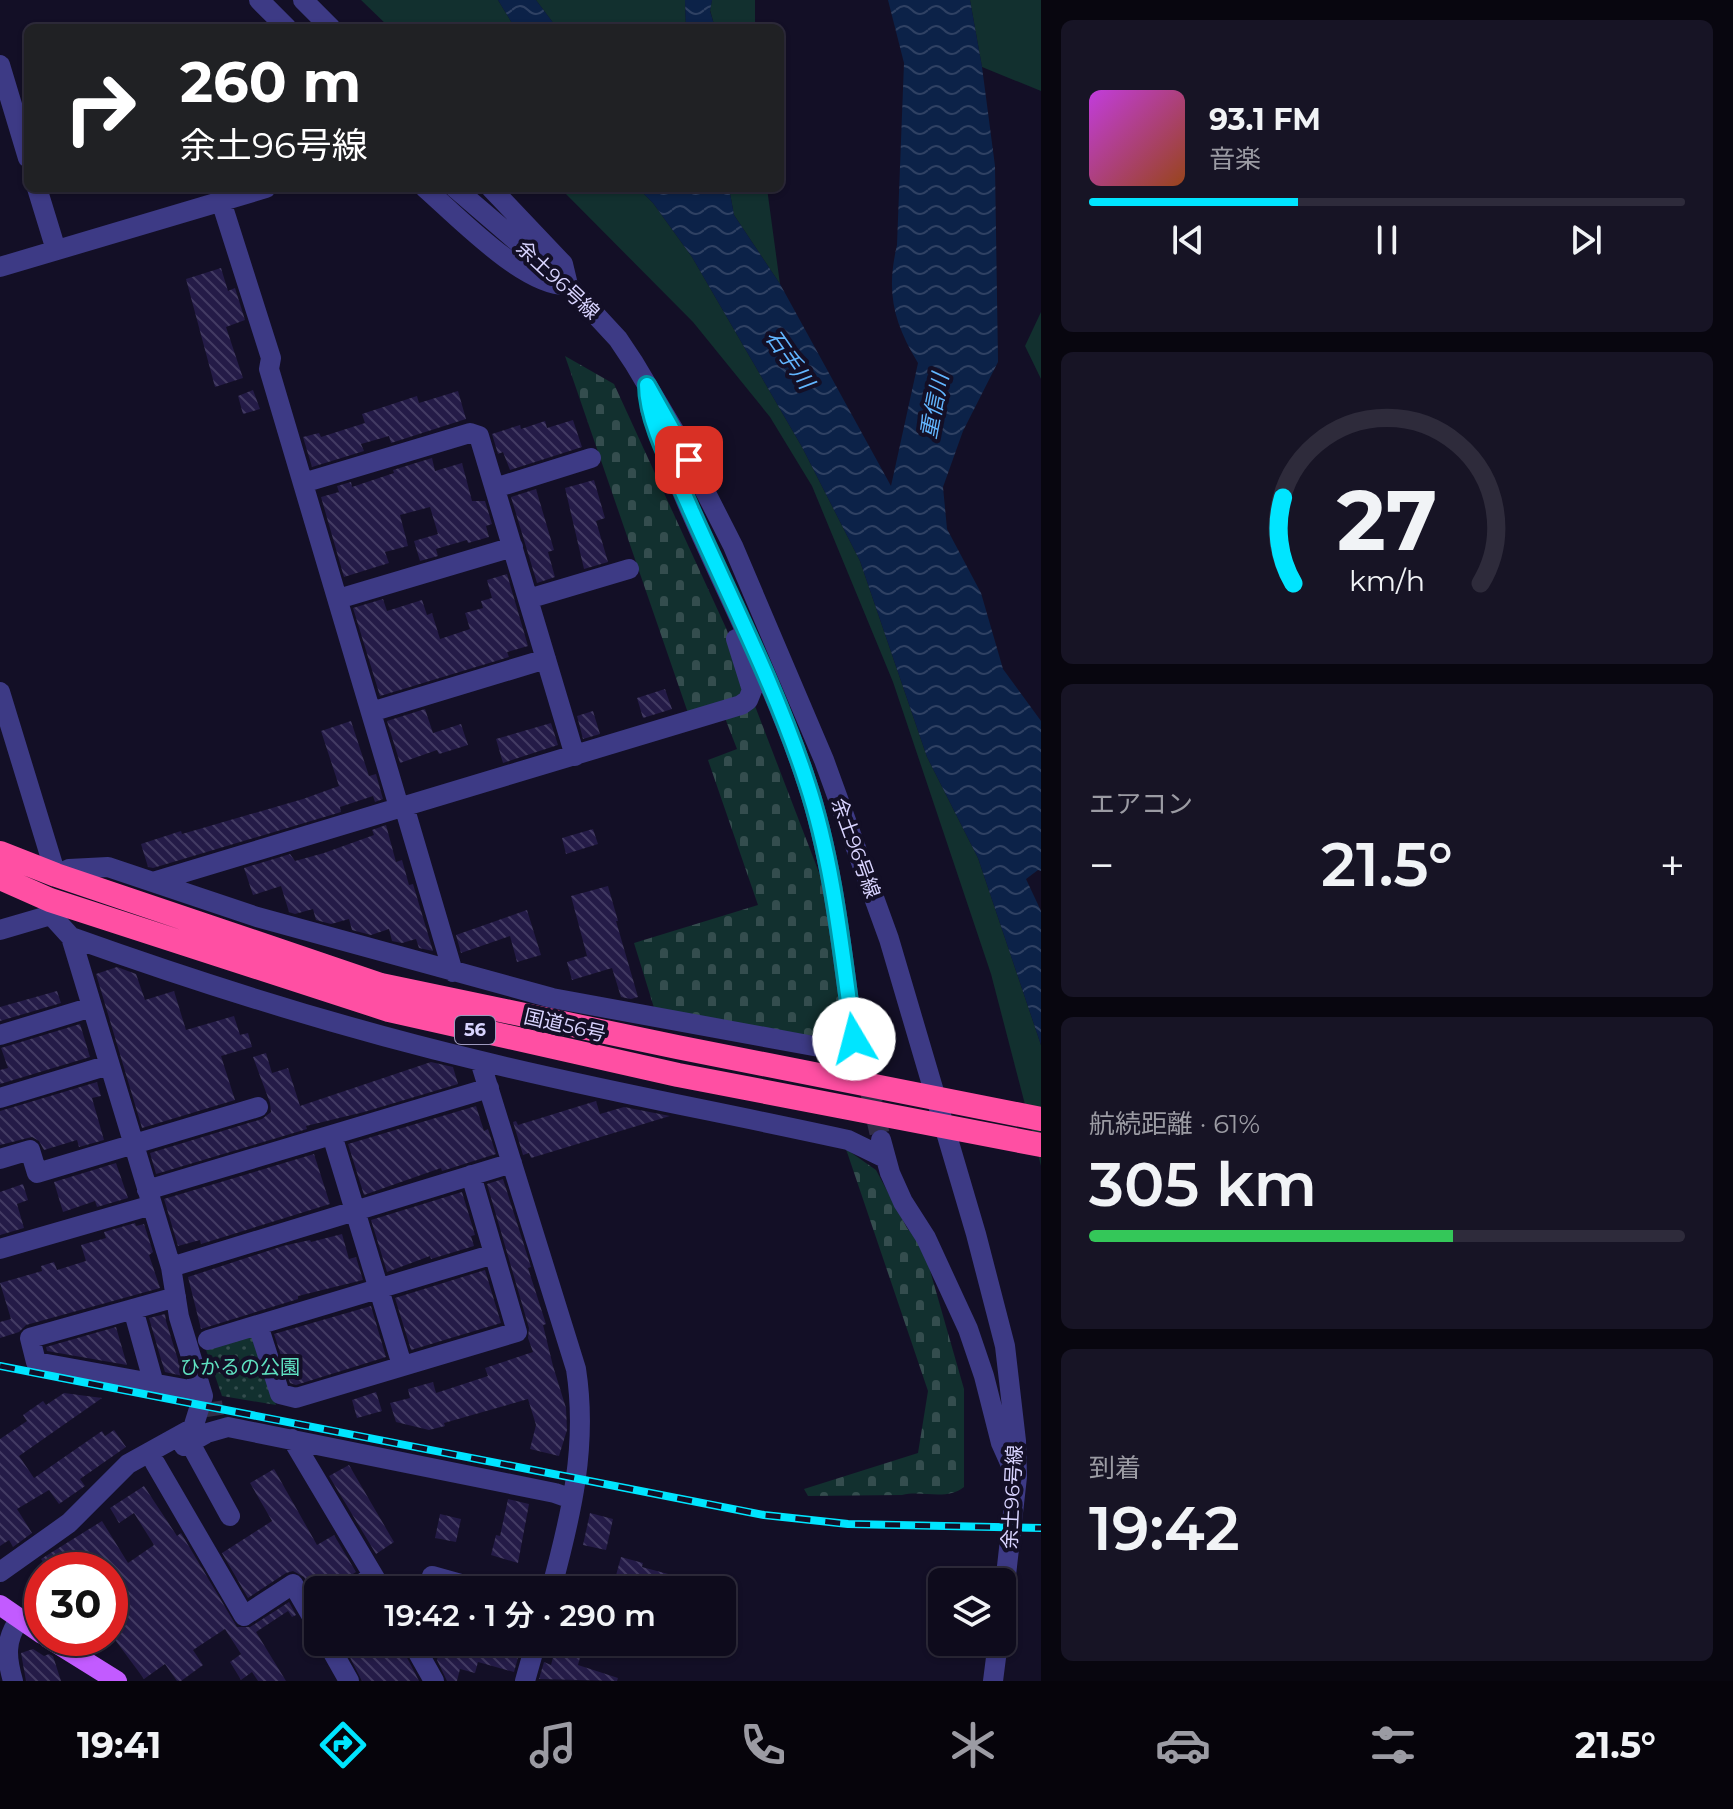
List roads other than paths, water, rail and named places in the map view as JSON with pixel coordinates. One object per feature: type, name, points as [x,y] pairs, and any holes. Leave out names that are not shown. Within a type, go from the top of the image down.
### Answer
[{"type":"highway","name":"国道56号","points":[[0,853],[56,875],[381,985],[1041,1119]]},
{"type":"highway","name":"国道56号","points":[[0,878],[50,907],[389,1010],[678,1075],[1041,1145]]},
{"type":"main road","points":[[0,1605],[24,1623]]},
{"type":"main road","points":[[77,1656],[117,1681]]},
{"type":"street","points":[[259,0],[283,24]]},
{"type":"street","points":[[303,0],[327,24]]},
{"type":"street","points":[[0,65],[24,145]]},
{"type":"street","points":[[38,192],[56,250]]},
{"type":"street","points":[[0,267],[252,192]]},
{"type":"street","points":[[429,192],[478,236],[530,275],[545,283],[568,285],[563,264],[495,192]]},
{"type":"street","name":"余土96号線","points":[[460,192],[568,285],[618,339],[675,432],[733,546],[824,760],[955,1127],[1005,1346],[1017,1477],[1007,1568]]},
{"type":"street","points":[[221,201],[271,358],[269,369],[371,712],[453,972]]},
{"type":"street","points":[[0,692],[56,875],[69,869],[108,867],[257,917],[552,998],[819,1047],[858,1047],[834,900],[808,784],[668,456],[647,400],[647,385]]},
{"type":"street","points":[[303,483],[470,433],[479,436],[575,756]]},
{"type":"street","points":[[495,488],[591,458]]},
{"type":"street","points":[[338,599],[513,547]]},
{"type":"street","points":[[528,599],[629,569]]},
{"type":"street","points":[[156,881],[741,705],[748,700],[752,690],[736,643],[734,624],[738,616]]},
{"type":"street","points":[[371,712],[546,659]]},
{"type":"street","points":[[0,930],[50,907],[71,937],[171,1267],[179,1317],[203,1396],[193,1428],[128,1464],[69,1523],[0,1572]]},
{"type":"street","points":[[71,937],[267,1002],[480,1061],[883,1149],[903,1202],[926,1238],[968,1329],[1001,1443],[1017,1477]]},
{"type":"street","points":[[0,1035],[92,1007]]},
{"type":"street","points":[[480,1061],[576,1369],[582,1429],[572,1499],[554,1576]]},
{"type":"street","points":[[0,1098],[109,1065]]},
{"type":"street","points":[[0,1249],[332,1135],[489,1088]]},
{"type":"street","points":[[0,1159],[30,1150],[37,1173],[258,1107]]},
{"type":"street","points":[[332,1135],[402,1365]]},
{"type":"street","points":[[171,1267],[512,1163]]},
{"type":"street","points":[[258,1325],[280,1394],[296,1398],[517,1332],[471,1175]]},
{"type":"street","points":[[208,1340],[494,1254]]},
{"type":"street","points":[[176,1294],[30,1338],[36,1362],[190,1390]]},
{"type":"street","points":[[81,1511],[190,1443],[214,1416],[212,1392],[184,1302],[176,1294]]},
{"type":"street","points":[[133,1309],[154,1384]]},
{"type":"street","points":[[214,1416],[228,1427],[572,1499]]},
{"type":"street","points":[[292,1439],[374,1576]]},
{"type":"street","points":[[190,1443],[230,1516]]},
{"type":"street","points":[[155,1463],[244,1616],[293,1584],[304,1600]]},
{"type":"street","points":[[12,1681],[7,1647],[10,1632],[19,1620]]},
{"type":"street","points":[[335,1656],[349,1681]]},
{"type":"street","points":[[420,1656],[434,1681]]},
{"type":"street","points":[[525,1681],[532,1656]]},
{"type":"street","points":[[993,1681],[996,1656]]},
{"type":"water","points":[[498,0],[536,0],[554,24],[513,24]]},
{"type":"water","points":[[685,0],[712,0],[710,11],[714,24],[686,24]]},
{"type":"water","points":[[888,0],[970,0],[995,166],[998,362],[963,431],[943,487],[947,529],[981,593],[1003,669],[1041,721],[1041,871],[1026,879],[1041,911],[1041,1045],[978,858],[927,757],[860,561],[802,447],[692,257],[642,192],[730,192],[734,215],[780,284],[891,486],[918,363],[897,320],[892,292],[897,245],[904,63]]},
{"type":"tunnel","points":[[862,1055],[881,1140]]},
{"type":"tunnel","points":[[212,1402],[214,1416]]},
{"type":"railway","points":[[0,1366],[764,1515],[848,1524],[1041,1528]]},
{"type":"water label","name":"石手川","points":[[790,359]]},
{"type":"water label","name":"重信川","points":[[934,406]]},
{"type":"park label","name":"ひかるの公園","points":[[240,1367]]}]
